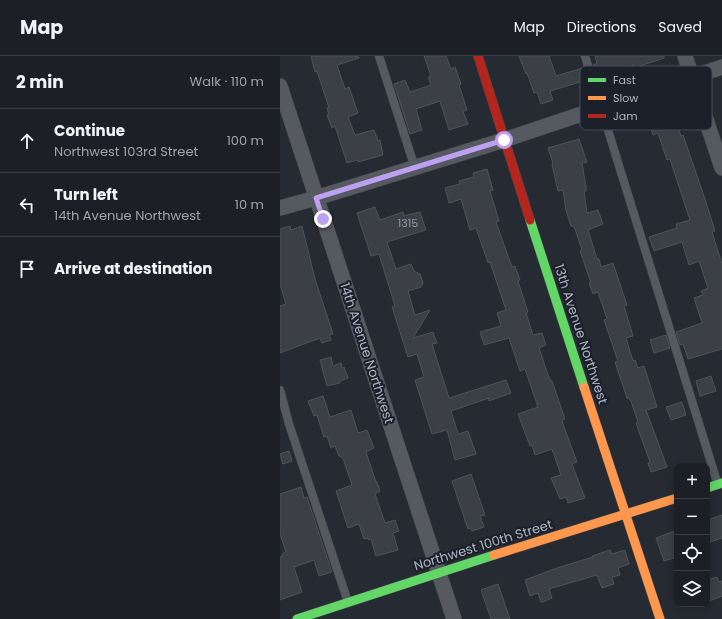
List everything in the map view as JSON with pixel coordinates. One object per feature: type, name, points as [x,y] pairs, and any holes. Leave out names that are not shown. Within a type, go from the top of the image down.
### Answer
[{"type":"street","name":"13th Avenue Northwest","points":[[478,56],[660,619]]},
{"type":"street","points":[[686,56],[689,66]]},
{"type":"street","points":[[712,70],[722,67]]},
{"type":"street","name":"14th Avenue Northwest","points":[[280,86],[454,619]]},
{"type":"street","points":[[280,208],[415,168],[580,114]]},
{"type":"street","points":[[710,130],[722,168]]},
{"type":"street","points":[[710,487],[720,484]]},
{"type":"street","name":"Northwest 100th Street","points":[[297,619],[439,572],[674,499]]},
{"type":"lane","points":[[379,56],[415,168]]},
{"type":"lane","points":[[585,56],[588,66]]},
{"type":"lane","points":[[608,130],[720,484]]},
{"type":"lane","points":[[280,390],[289,424],[348,602]]},
{"type":"building","points":[[311,56],[358,56],[359,58],[337,65],[345,89],[349,87],[358,113],[348,117],[355,135],[374,130],[378,141],[380,140],[383,155],[358,162],[357,160],[347,163],[335,126],[332,128],[327,115],[329,115],[327,108],[329,108],[317,71],[315,72]]},
{"type":"building","points":[[424,56],[446,56],[451,69],[455,67],[461,84],[459,85],[467,110],[463,111],[468,124],[449,130],[440,101],[416,109],[422,130],[410,134],[394,84],[405,80],[410,92],[431,85],[428,77],[431,76]]},
{"type":"building","points":[[519,56],[549,56],[556,76],[580,69],[580,82],[550,91],[553,100],[541,104],[537,92],[534,93],[527,73],[526,74]]},
{"type":"building","points":[[595,56],[664,56],[664,58],[640,66],[593,66],[597,63]]},
{"type":"building","points":[[651,130],[679,130],[681,136],[683,135],[715,231],[712,232],[722,264],[722,349],[688,359],[683,344],[680,345],[676,332],[702,323],[694,298],[703,295],[701,291],[708,288],[699,261],[689,265],[682,242],[654,251],[649,237],[677,228],[676,224],[690,220],[670,159],[667,160],[658,133],[653,135]]},
{"type":"building","points":[[579,139],[587,162],[582,163],[586,187],[586,191],[584,191],[587,213],[598,210],[603,224],[588,230],[601,267],[613,263],[627,305],[624,306],[633,336],[626,338],[633,361],[635,360],[638,368],[644,366],[657,407],[646,410],[667,467],[651,472],[648,463],[650,462],[636,423],[638,422],[631,401],[627,398],[615,362],[618,361],[604,320],[607,319],[598,292],[593,294],[589,283],[591,283],[580,251],[582,250],[575,229],[571,226],[566,210],[563,190],[558,191],[553,163],[548,148]]},
{"type":"building","points":[[487,169],[493,190],[490,191],[499,221],[496,222],[512,267],[515,266],[520,280],[518,281],[528,312],[526,313],[533,335],[542,333],[546,345],[539,348],[565,419],[562,420],[577,462],[572,464],[585,498],[568,503],[566,497],[560,499],[551,478],[561,475],[552,449],[535,455],[518,414],[538,407],[525,369],[520,371],[509,338],[484,345],[480,332],[501,326],[497,313],[506,310],[490,262],[488,263],[476,228],[470,230],[461,199],[449,203],[445,188],[460,184],[459,181],[474,177],[473,173]]},
{"type":"building","points":[[375,207],[380,220],[403,212],[404,216],[420,212],[426,230],[387,242],[396,269],[411,264],[414,271],[420,274],[423,283],[421,287],[408,291],[415,315],[430,310],[413,338],[433,332],[437,343],[432,344],[449,398],[506,380],[511,393],[489,401],[489,398],[451,411],[458,434],[468,431],[476,454],[455,460],[447,430],[432,434],[415,380],[424,377],[417,354],[408,357],[392,307],[395,306],[379,254],[371,256],[357,213]]},
{"type":"building","points":[[290,226],[291,230],[302,226],[315,279],[333,334],[329,335],[331,340],[322,343],[320,338],[280,353],[280,306],[286,304],[280,284],[280,229]]},
{"type":"building","points":[[666,335],[670,348],[654,353],[650,340]]},
{"type":"building","points":[[331,357],[333,366],[341,363],[342,368],[344,367],[348,378],[340,381],[340,383],[327,386],[320,360]]},
{"type":"building","points":[[711,376],[716,391],[700,396],[696,381]]},
{"type":"building","points":[[323,396],[330,417],[351,410],[358,433],[367,430],[374,448],[366,452],[380,491],[375,494],[385,523],[395,520],[399,531],[393,533],[398,550],[376,556],[371,539],[364,539],[359,524],[348,528],[336,491],[352,485],[343,458],[339,456],[335,446],[331,448],[327,436],[324,437],[317,415],[314,416],[308,401]]},
{"type":"building","points":[[682,402],[686,415],[671,420],[666,407]]},
{"type":"building","points":[[289,451],[292,461],[283,464],[280,454]]},
{"type":"building","points":[[471,474],[485,515],[480,516],[484,527],[472,531],[470,528],[468,529],[452,481]]},
{"type":"building","points":[[301,487],[304,498],[307,497],[332,572],[319,576],[314,560],[294,567],[302,592],[280,600],[280,557],[286,552],[280,534],[280,494]]},
{"type":"building","points":[[722,515],[722,538],[710,542],[710,535],[710,519]]},
{"type":"building","points":[[674,531],[674,558],[664,561],[656,538]]},
{"type":"building","points":[[610,550],[612,554],[625,550],[629,564],[618,568],[620,575],[612,577],[614,584],[602,588],[597,575],[549,589],[552,598],[543,602],[541,602],[538,593],[530,596],[525,580]]},
{"type":"building","points":[[717,577],[719,582],[722,581],[722,596],[710,601],[710,579]]},
{"type":"building","points":[[498,584],[510,619],[491,619],[481,590]]},
{"type":"traffic: fast","points":[[530,220],[584,387]]},
{"type":"traffic: fast","points":[[710,487],[722,483]]},
{"type":"traffic: fast","points":[[297,619],[494,555]]},
{"type":"traffic: slow","points":[[584,387],[660,619]]},
{"type":"traffic: slow","points":[[494,555],[674,499]]},
{"type":"traffic: jam","points":[[478,56],[530,220]]},
{"type":"route","points":[[323,219],[316,198],[504,140]]}]
